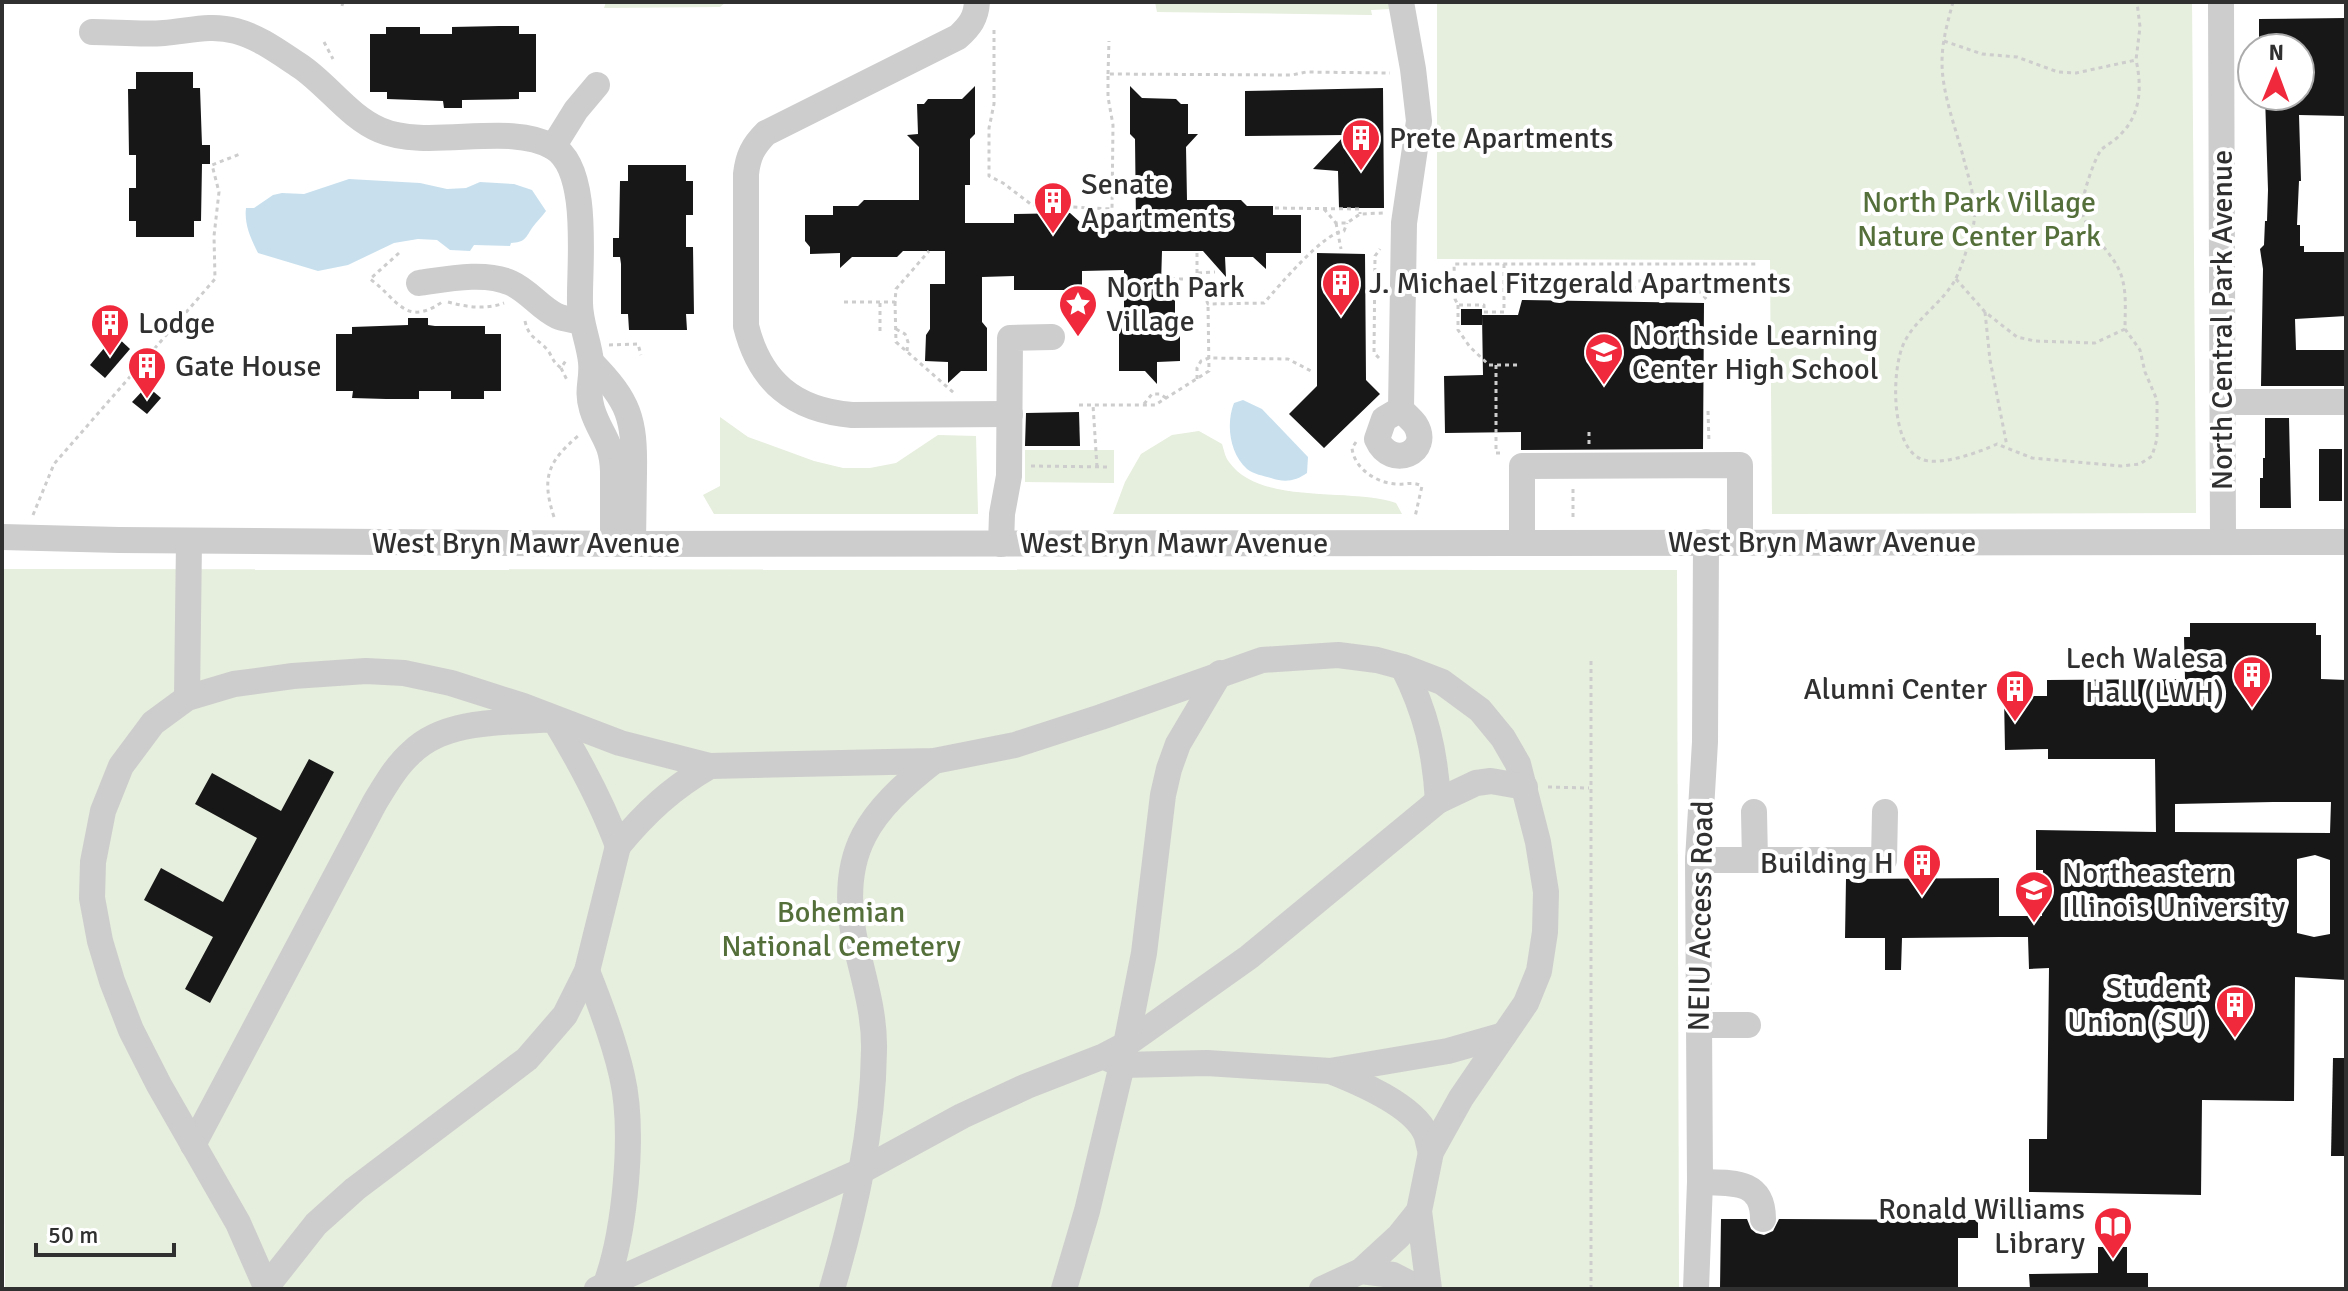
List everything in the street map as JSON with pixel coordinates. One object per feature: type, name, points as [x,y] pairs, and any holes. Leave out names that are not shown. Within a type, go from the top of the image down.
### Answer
[{"type":"street","points":[[977,2],[977,14],[958,37],[766,133],[756,143],[748,158],[746,174],[746,326],[751,346],[780,390],[800,403],[829,414],[1010,414]]},
{"type":"street","points":[[1401,2],[1419,121],[1404,223],[1401,409]]},
{"type":"street","name":"North Central Park Avenue","points":[[2221,2],[2223,541]]},
{"type":"street","points":[[92,32],[165,33],[202,27],[236,30],[255,37],[300,66],[369,125],[383,132],[416,137],[532,139],[553,147],[569,165],[581,211],[588,393],[593,412],[624,472],[623,544]]},
{"type":"street","points":[[553,147],[576,110],[597,85]]},
{"type":"street","points":[[419,283],[448,279],[497,279],[511,283],[528,293],[587,343]]},
{"type":"street","points":[[1001,544],[1009,466],[1010,338],[1052,337]]},
{"type":"street","points":[[2222,402],[2346,402]]},
{"type":"street","points":[[1522,542],[1522,466],[1710,465],[1740,465],[1740,542]]},
{"type":"street","name":"West Bryn Mawr Avenue","points":[[2,537],[623,544],[2346,542]]},
{"type":"street","points":[[187,698],[189,541]]},
{"type":"street","name":"NEIU Access Road","points":[[1696,1289],[1700,1182],[1698,860],[1705,742],[1706,542]]},
{"type":"street","points":[[710,766],[661,799],[618,846],[587,971],[565,1015],[527,1059],[355,1189],[316,1224],[267,1287],[238,1223],[131,1030],[100,941],[92,898],[93,862],[103,811],[121,766],[153,723],[187,698],[234,684],[293,676],[366,671],[404,673],[451,683],[523,706],[620,743],[710,766],[934,761],[1015,745],[1262,660],[1338,655],[1377,660],[1442,682],[1480,710],[1503,738],[1518,764],[1538,842],[1546,892],[1545,932],[1539,971],[1526,1003],[1461,1098],[1431,1152],[1419,1211],[1429,1289]]},
{"type":"street","points":[[1403,667],[1419,699],[1429,733],[1436,767],[1438,801]]},
{"type":"street","points":[[1064,1289],[1087,1211],[1117,1055],[1144,953],[1163,795],[1169,769],[1178,744],[1220,673]]},
{"type":"street","points":[[451,683],[453,730]]},
{"type":"street","points":[[193,1145],[375,802],[395,771],[428,739],[453,730],[554,719]]},
{"type":"street","points":[[554,719],[583,766],[604,808],[618,846]]},
{"type":"street","points":[[832,1289],[868,1139],[873,1092],[874,1045],[867,984],[855,937],[850,882],[859,847],[874,817],[898,789],[934,761]]},
{"type":"street","points":[[602,1288],[861,1171],[962,1116],[1027,1086],[1117,1055],[1249,957],[1438,801],[1476,783],[1491,781],[1525,787]]},
{"type":"street","points":[[1754,812],[1755,860]]},
{"type":"street","points":[[1698,860],[1884,860],[1885,812]]},
{"type":"street","points":[[587,971],[623,1079],[627,1124],[619,1233],[602,1288]]},
{"type":"street","points":[[1700,1025],[1748,1025]]},
{"type":"street","points":[[1117,1055],[1330,1071],[1448,1051],[1504,1035]]},
{"type":"street","points":[[1330,1071],[1366,1086],[1395,1103],[1425,1133],[1431,1152]]},
{"type":"street","points":[[1700,1182],[1741,1185],[1753,1190],[1760,1199],[1763,1219]]},
{"type":"street","points":[[1322,1289],[1361,1271],[1399,1236],[1419,1211]]},
{"type":"street","points":[[1361,1271],[1393,1275],[1420,1289]]},
{"type":"path","points":[[1953,2],[1942,62],[1974,221],[1956,279],[1905,340],[1897,367],[1898,422],[1906,447],[1920,459],[1932,461],[1973,455],[1997,444],[2032,458],[2121,466],[2140,464],[2152,456],[2157,439],[2157,400],[2140,350],[2125,329],[2125,287],[2117,265],[2089,226],[2082,208],[2100,151],[2130,125],[2137,106],[2141,82],[2136,60],[2140,27],[2137,2]]},
{"type":"path","points":[[994,31],[994,104],[989,128],[989,176],[1032,205],[1112,209],[1113,125],[1108,97],[1109,41]]},
{"type":"path","points":[[1944,41],[1982,54],[2017,57],[2058,72],[2076,73],[2136,60]]},
{"type":"path","points":[[324,42],[333,59]]},
{"type":"path","points":[[1108,74],[1401,73]]},
{"type":"path","points":[[33,515],[54,464],[215,279],[214,236],[219,192],[212,165],[240,154]]},
{"type":"path","points":[[1275,208],[1360,209],[1360,214]]},
{"type":"path","points":[[1323,209],[1336,223],[1341,249]]},
{"type":"path","points":[[1336,223],[1347,223],[1360,214],[1391,213]]},
{"type":"path","points":[[1208,304],[1264,303],[1315,248],[1338,231],[1344,231],[1347,223]]},
{"type":"path","points":[[1382,246],[1375,256],[1374,339],[1374,353],[1382,362]]},
{"type":"path","points":[[929,251],[896,289],[896,342],[979,415]]},
{"type":"path","points":[[1079,405],[1155,405],[1209,371],[1208,304],[1197,279],[1197,252]]},
{"type":"path","points":[[399,253],[370,279],[405,311],[418,313],[444,301],[462,306],[493,307],[508,302]]},
{"type":"path","points":[[1521,365],[1489,365],[1458,330],[1454,264],[1756,264]]},
{"type":"path","points":[[1458,305],[1484,305],[1484,312],[1504,312],[1504,264]]},
{"type":"path","points":[[1197,273],[1215,272]]},
{"type":"path","points":[[1163,279],[1197,279]]},
{"type":"path","points":[[1956,279],[1985,312],[2017,337],[2035,341],[2095,343],[2125,329]]},
{"type":"path","points":[[1503,284],[1690,281],[1709,302]]},
{"type":"path","points":[[844,302],[895,302]]},
{"type":"path","points":[[880,303],[880,331]]},
{"type":"path","points":[[1985,312],[1990,360],[2007,447]]},
{"type":"path","points":[[525,320],[527,330],[534,340],[547,349],[571,387]]},
{"type":"path","points":[[896,329],[905,334],[907,351]]},
{"type":"path","points":[[561,368],[576,350],[600,338],[605,345],[638,344],[641,355]]},
{"type":"path","points":[[1197,379],[1201,361],[1209,358],[1288,359],[1311,371]]},
{"type":"path","points":[[1496,365],[1496,453],[1511,453]]},
{"type":"path","points":[[1143,405],[1152,394],[1166,398]]},
{"type":"path","points":[[1093,405],[1097,467]]},
{"type":"path","points":[[1708,411],[1709,454]]},
{"type":"path","points":[[554,517],[548,486],[551,464],[578,435]]},
{"type":"path","points":[[1357,441],[1352,448],[1353,456],[1378,480],[1396,484],[1414,482],[1422,486],[1415,517]]},
{"type":"path","points":[[1009,466],[1111,467]]},
{"type":"path","points":[[1591,657],[1591,1289]]},
{"type":"path","points":[[1525,787],[1590,788]]},
{"type":"green space","points":[[606,2],[726,2],[720,7],[604,8]]},
{"type":"green space","points":[[1155,2],[1389,2],[1391,9],[1371,10],[1372,15],[1157,12]]},
{"type":"green space","name":"North Park Village Nature Center Park","points":[[1437,2],[2192,2],[2196,513],[1772,514],[1770,260],[1437,259]]},
{"type":"green space","points":[[720,417],[748,437],[843,468],[870,468],[896,463],[938,435],[976,436],[978,514],[714,514],[703,495],[720,486]]},
{"type":"green space","points":[[1199,431],[1222,444],[1228,460],[1243,476],[1262,485],[1307,493],[1377,498],[1396,503],[1402,514],[1113,514],[1125,482],[1141,454],[1172,435]]},
{"type":"green space","points":[[1025,450],[1114,450],[1114,483],[1025,482]]},
{"type":"green space","name":"Bohemian National Cemetery","points":[[2,569],[1677,570],[1679,1289],[5,1289]]},
{"type":"water","points":[[349,179],[420,183],[447,189],[466,188],[480,182],[514,184],[532,190],[546,211],[524,239],[510,246],[474,245],[470,251],[450,250],[437,240],[418,239],[394,243],[348,265],[318,271],[258,253],[247,226],[246,208],[254,208],[273,195],[304,194]]},
{"type":"water","points":[[1243,400],[1262,409],[1308,457],[1307,473],[1286,481],[1247,469],[1236,455],[1231,438],[1230,420],[1234,403]]},
{"type":"building","points":[[2346,18],[2346,116],[2299,115],[2301,181],[2297,225],[2300,225],[2300,246],[2304,246],[2304,252],[2346,252],[2346,316],[2295,319],[2296,350],[2346,350],[2346,386],[2261,386],[2263,269],[2260,249],[2264,245],[2268,190],[2266,112],[2316,112],[2316,32],[2259,32],[2259,19]]},
{"type":"building","points":[[519,26],[519,34],[536,34],[536,92],[519,92],[519,99],[462,100],[462,108],[444,108],[443,101],[387,99],[387,92],[370,92],[370,34],[386,34],[386,27],[420,27],[420,34],[452,34],[452,27]]},
{"type":"building","points":[[136,72],[193,72],[193,88],[200,88],[202,145],[210,145],[210,164],[202,164],[201,221],[194,221],[194,237],[136,237],[136,221],[129,221],[129,188],[136,188],[136,155],[129,155],[128,89],[136,89]]},
{"type":"building","name":"Senate Apartments","points":[[975,86],[975,134],[970,139],[970,185],[965,185],[965,223],[1014,223],[1014,214],[1070,213],[1081,223],[1136,223],[1135,139],[1130,134],[1130,86],[1142,98],[1176,99],[1181,104],[1188,104],[1188,134],[1198,134],[1186,147],[1187,200],[1241,200],[1247,206],[1273,206],[1273,215],[1301,215],[1301,253],[1266,253],[1266,269],[1253,257],[1225,257],[1226,277],[1203,251],[1162,251],[1161,284],[1175,284],[1175,330],[1180,334],[1180,361],[1157,362],[1157,384],[1145,371],[1119,371],[1119,328],[1124,322],[1124,270],[1082,271],[1082,290],[1014,290],[1014,276],[982,277],[987,371],[961,371],[948,383],[948,362],[925,361],[926,335],[930,329],[930,284],[945,284],[945,251],[903,251],[897,257],[852,257],[840,268],[840,253],[810,254],[810,247],[805,241],[805,215],[833,215],[833,206],[858,206],[864,200],[919,200],[919,147],[907,135],[918,134],[917,104],[924,104],[928,99],[962,99]]},
{"type":"building","name":"Prete Apartments","points":[[1383,88],[1384,208],[1339,208],[1338,171],[1313,169],[1345,135],[1245,136],[1245,91]]},
{"type":"building","points":[[628,165],[686,165],[686,181],[693,181],[693,215],[686,215],[686,247],[693,247],[694,314],[686,314],[687,330],[629,330],[628,314],[621,314],[621,264],[620,257],[613,257],[613,238],[619,238],[620,181],[628,181]]},
{"type":"building","name":"J. Michael Fitzgerald Apartments","points":[[1317,253],[1365,254],[1366,380],[1380,394],[1324,448],[1289,414],[1317,386]]},
{"type":"building","points":[[1522,300],[1704,303],[1703,449],[1521,450],[1521,432],[1445,433],[1444,376],[1483,375],[1482,315],[1518,315]]},
{"type":"building","points":[[1461,309],[1482,309],[1482,325],[1461,325]]},
{"type":"building","points":[[408,318],[428,318],[428,325],[435,326],[485,326],[485,334],[501,334],[501,391],[484,391],[484,399],[451,399],[451,391],[419,391],[419,399],[386,399],[352,398],[353,391],[336,391],[336,334],[352,334],[352,327],[408,325]]},
{"type":"building","name":"Lodge","points":[[115,335],[130,349],[105,378],[90,365]]},
{"type":"building","name":"Gate House","points":[[147,386],[161,398],[147,414],[132,402]]},
{"type":"building","points":[[1079,412],[1080,446],[1025,446],[1026,413]]},
{"type":"building","points":[[2265,418],[2289,418],[2291,508],[2260,508]]},
{"type":"building","points":[[2319,449],[2342,449],[2342,501],[2319,501]]},
{"type":"building","points":[[2190,623],[2316,623],[2316,635],[2321,635],[2321,679],[2346,680],[2346,980],[2295,977],[2294,1101],[2202,1100],[2201,1195],[2029,1192],[2029,1139],[2047,1139],[2049,968],[2029,969],[2028,937],[1902,938],[1901,970],[1885,970],[1885,938],[1845,938],[1846,879],[1999,878],[1999,916],[2042,916],[2043,870],[2036,870],[2036,830],[2156,832],[2155,759],[2048,759],[2048,749],[2005,750],[2004,696],[2047,696],[2047,680],[2185,679],[2184,637],[2190,637]],"holes":[[[2331,802],[2330,833],[2175,832],[2175,804]],[[2315,855],[2330,860],[2330,934],[2314,937],[2297,933],[2297,859]]]},
{"type":"building","points":[[309,759],[334,772],[210,1003],[185,989],[213,937],[144,900],[161,868],[223,902],[257,838],[195,804],[212,773],[281,811]]},
{"type":"building","points":[[2333,1058],[2346,1058],[2346,1156],[2331,1156]]},
{"type":"building","points":[[1721,1219],[1747,1219],[1751,1229],[1764,1235],[1773,1231],[1779,1219],[1978,1220],[1978,1238],[1958,1238],[1958,1289],[1720,1289]]},
{"type":"building","name":"Ronald Williams Library","points":[[2098,1247],[2127,1247],[2127,1273],[2148,1273],[2148,1289],[2030,1289],[2029,1274],[2098,1273]]},
{"type":"place","name":"Prete Apartments","points":[[1361,172]]},
{"type":"place","name":"Senate Apartments","points":[[1053,235]]},
{"type":"place","name":"J. Michael Fitzgerald Apartments","points":[[1341,317]]},
{"type":"place","name":"North Park Village","points":[[1078,338]]},
{"type":"place","name":"Lodge","points":[[110,357]]},
{"type":"place","name":"Northside Learning Center High School","points":[[1604,386]]},
{"type":"place","name":"Gate House","points":[[147,400]]},
{"type":"place","name":"Lech Walesa Hall (LWH)","points":[[2252,709]]},
{"type":"place","name":"Alumni Center","points":[[2015,723]]},
{"type":"place","name":"Building H","points":[[1922,897]]},
{"type":"place","name":"Northeastern Illinois University","points":[[2034,924]]},
{"type":"place","name":"Student Union (SU)","points":[[2235,1039]]},
{"type":"place","name":"Ronald Williams Library","points":[[2113,1260]]}]
